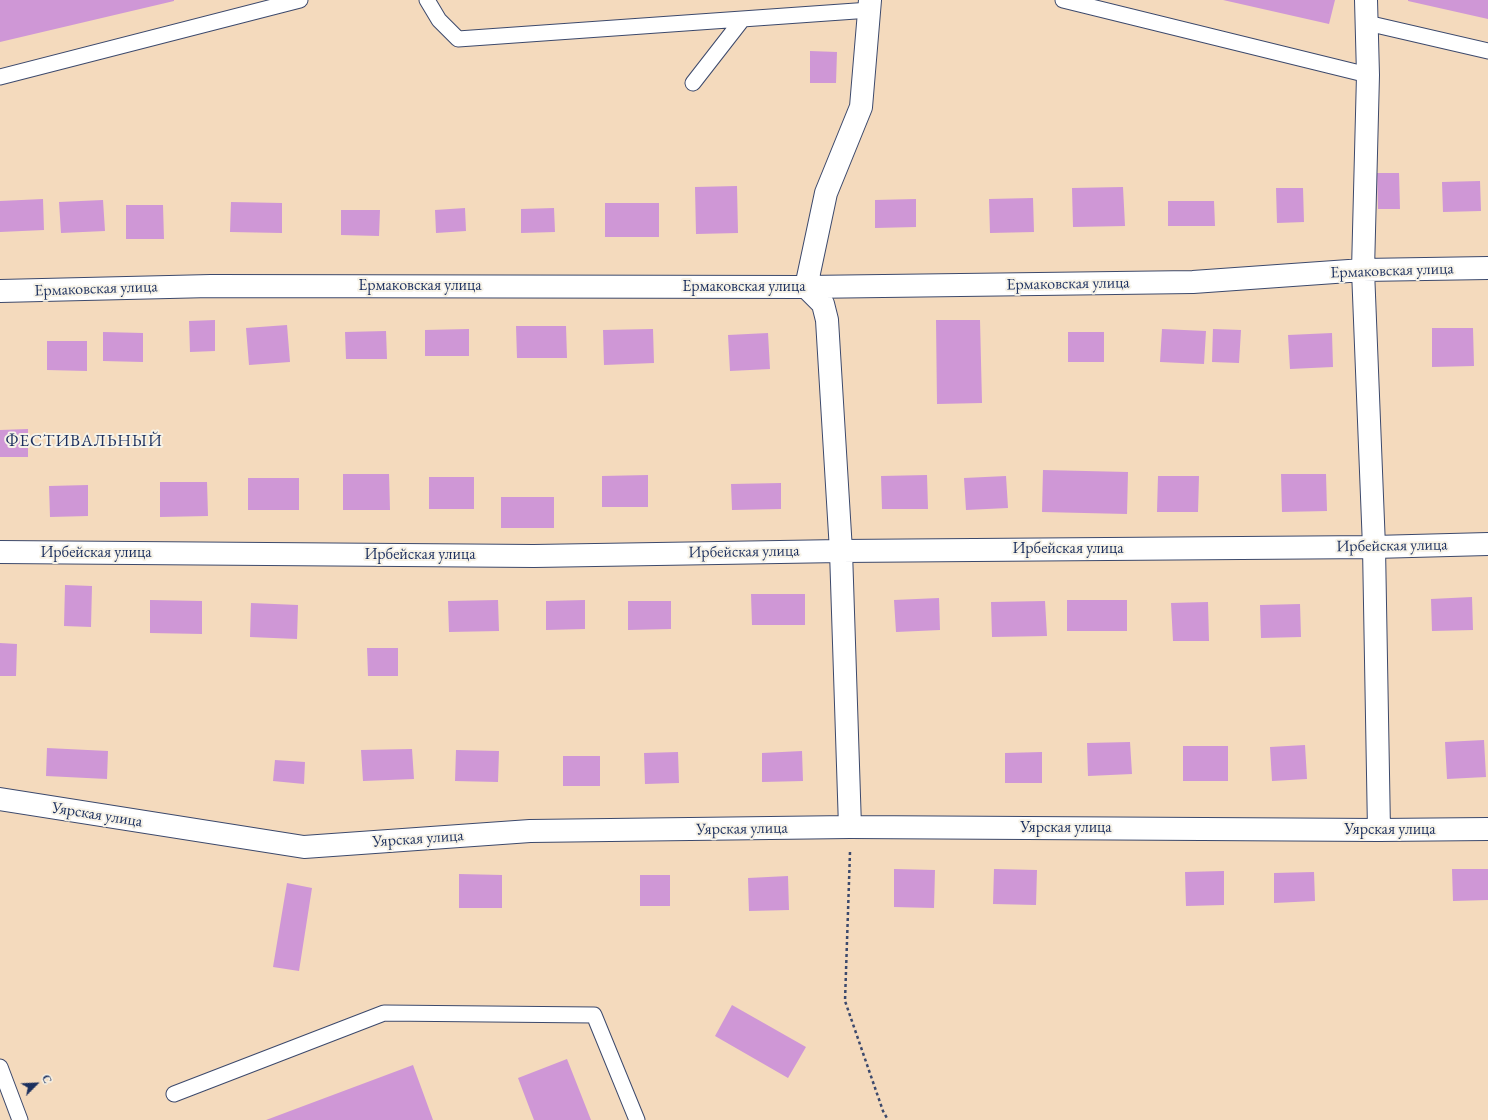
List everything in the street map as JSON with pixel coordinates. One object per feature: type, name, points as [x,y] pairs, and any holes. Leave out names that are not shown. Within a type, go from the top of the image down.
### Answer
[{"type":"street","points":[[1366,0],[1368,75],[1363,270],[1374,547],[1379,830]]},
{"type":"street","points":[[850,827],[841,551],[828,320],[823,304],[806,287],[826,193],[861,107],[870,5]]},
{"type":"street","name":"Ермаковская улица","points":[[0,291],[211,286],[806,287],[1193,282],[1363,270],[1488,268]]},
{"type":"street","name":"Ирбейская улица","points":[[0,552],[534,556],[841,551],[1374,547],[1488,544]]},
{"type":"street","name":"Уярская улица","points":[[0,800],[304,847],[530,832],[850,827],[1379,830],[1488,829]]},
{"type":"lane","points":[[0,77],[300,0]]},
{"type":"lane","points":[[427,0],[439,20],[458,39],[742,20],[870,5]]},
{"type":"lane","points":[[1063,0],[1368,75]]},
{"type":"lane","points":[[693,83],[742,20]]},
{"type":"lane","points":[[1367,23],[1488,51]]},
{"type":"lane","points":[[174,1094],[384,1014],[594,1015],[637,1120]]},
{"type":"lane","points":[[0,1067],[20,1120]]},
{"type":"path","points":[[850,827],[845,1001],[883,1111],[888,1120]]},
{"type":"building","points":[[0,0],[174,0],[174,1],[0,42]]},
{"type":"building","points":[[1223,0],[1335,0],[1329,24]]},
{"type":"building","points":[[1488,0],[1488,19],[1408,1]]},
{"type":"building","points":[[810,51],[837,52],[836,83],[810,83]]},
{"type":"building","points":[[1377,173],[1399,173],[1400,209],[1378,209]]},
{"type":"building","points":[[1480,181],[1481,211],[1443,212],[1442,182]]},
{"type":"building","points":[[737,186],[738,233],[696,234],[695,187]]},
{"type":"building","points":[[1123,187],[1125,226],[1073,227],[1072,188]]},
{"type":"building","points":[[1276,188],[1303,188],[1304,222],[1277,223]]},
{"type":"building","points":[[1033,198],[1034,232],[990,233],[989,199]]},
{"type":"building","points":[[43,199],[44,230],[0,232],[0,201]]},
{"type":"building","points":[[916,199],[916,227],[875,228],[875,200]]},
{"type":"building","points":[[103,200],[105,231],[61,233],[59,202]]},
{"type":"building","points":[[1168,201],[1214,201],[1215,226],[1168,226]]},
{"type":"building","points":[[231,202],[282,203],[282,233],[230,232]]},
{"type":"building","points":[[605,203],[659,203],[659,237],[605,237]]},
{"type":"building","points":[[126,205],[163,205],[164,239],[126,239]]},
{"type":"building","points":[[465,208],[466,231],[436,233],[435,210]]},
{"type":"building","points":[[554,208],[555,232],[521,233],[521,209]]},
{"type":"building","points":[[341,210],[380,210],[379,236],[341,235]]},
{"type":"building","points":[[215,320],[215,351],[190,352],[189,321]]},
{"type":"building","points":[[936,320],[980,320],[982,403],[937,404]]},
{"type":"building","points":[[287,325],[290,362],[249,365],[246,328]]},
{"type":"building","points":[[516,326],[566,326],[567,358],[517,358]]},
{"type":"building","points":[[1432,328],[1473,328],[1474,366],[1432,367]]},
{"type":"building","points":[[469,329],[469,356],[425,356],[425,330]]},
{"type":"building","points":[[653,329],[654,363],[604,365],[603,330]]},
{"type":"building","points":[[1162,329],[1206,331],[1204,364],[1160,362]]},
{"type":"building","points":[[1213,329],[1241,330],[1239,363],[1212,362]]},
{"type":"building","points":[[386,331],[387,359],[346,359],[345,332]]},
{"type":"building","points":[[103,332],[143,333],[143,362],[103,361]]},
{"type":"building","points":[[1068,332],[1104,332],[1104,362],[1068,362]]},
{"type":"building","points":[[768,333],[770,369],[730,371],[728,335]]},
{"type":"building","points":[[1332,333],[1333,367],[1290,369],[1288,335]]},
{"type":"building","points":[[47,341],[87,341],[87,371],[47,370]]},
{"type":"building","points":[[28,429],[28,457],[0,457],[0,430]]},
{"type":"building","points":[[1043,470],[1128,472],[1127,514],[1042,512]]},
{"type":"building","points":[[343,474],[389,474],[390,510],[343,510]]},
{"type":"building","points":[[1281,474],[1326,474],[1327,511],[1282,512]]},
{"type":"building","points":[[648,475],[648,507],[602,507],[602,476]]},
{"type":"building","points":[[927,475],[928,509],[882,509],[881,476]]},
{"type":"building","points":[[1006,476],[1008,508],[966,510],[964,478]]},
{"type":"building","points":[[1158,476],[1199,476],[1198,512],[1157,512]]},
{"type":"building","points":[[429,477],[474,477],[474,509],[429,509]]},
{"type":"building","points":[[248,478],[299,478],[299,510],[248,510]]},
{"type":"building","points":[[160,482],[207,482],[208,516],[160,517]]},
{"type":"building","points":[[781,483],[781,509],[732,510],[731,484]]},
{"type":"building","points":[[88,485],[88,516],[50,517],[49,486]]},
{"type":"building","points":[[501,497],[554,497],[554,528],[501,528]]},
{"type":"building","points":[[65,585],[92,586],[91,627],[64,626]]},
{"type":"building","points":[[751,594],[805,594],[805,625],[752,625]]},
{"type":"building","points":[[1472,597],[1473,630],[1432,631],[1431,599]]},
{"type":"building","points":[[939,598],[940,630],[896,632],[894,600]]},
{"type":"building","points":[[150,600],[202,601],[202,634],[150,633]]},
{"type":"building","points":[[498,600],[499,631],[449,632],[448,601]]},
{"type":"building","points":[[585,600],[585,629],[546,630],[546,601]]},
{"type":"building","points":[[1067,600],[1127,600],[1127,631],[1067,631]]},
{"type":"building","points":[[628,601],[671,601],[671,629],[628,630]]},
{"type":"building","points":[[1045,601],[1047,636],[992,637],[991,602]]},
{"type":"building","points":[[1208,602],[1209,641],[1173,641],[1171,603]]},
{"type":"building","points":[[251,603],[298,605],[297,639],[250,637]]},
{"type":"building","points":[[1300,604],[1301,637],[1261,638],[1260,605]]},
{"type":"building","points":[[0,643],[17,644],[16,676],[0,676]]},
{"type":"building","points":[[367,648],[398,648],[398,676],[368,676]]},
{"type":"building","points":[[1484,740],[1486,777],[1447,779],[1445,742]]},
{"type":"building","points":[[1130,742],[1132,774],[1088,776],[1087,743]]},
{"type":"building","points":[[1305,745],[1307,779],[1272,781],[1270,747]]},
{"type":"building","points":[[1183,746],[1228,746],[1228,781],[1183,781]]},
{"type":"building","points":[[47,748],[108,751],[107,779],[46,776]]},
{"type":"building","points":[[412,749],[414,779],[363,781],[361,750]]},
{"type":"building","points":[[456,750],[499,751],[498,782],[455,781]]},
{"type":"building","points":[[802,751],[803,781],[762,782],[762,753]]},
{"type":"building","points":[[678,752],[679,783],[645,784],[644,753]]},
{"type":"building","points":[[1042,752],[1042,783],[1005,783],[1005,753]]},
{"type":"building","points":[[563,756],[600,756],[600,786],[563,786]]},
{"type":"building","points":[[275,760],[305,762],[304,784],[273,781]]},
{"type":"building","points":[[894,869],[935,870],[934,908],[894,907]]},
{"type":"building","points":[[994,869],[1037,870],[1036,905],[993,904]]},
{"type":"building","points":[[1452,869],[1488,869],[1488,900],[1453,901]]},
{"type":"building","points":[[1224,871],[1224,905],[1186,906],[1185,872]]},
{"type":"building","points":[[1314,872],[1315,901],[1274,903],[1274,873]]},
{"type":"building","points":[[459,874],[502,875],[502,908],[459,908]]},
{"type":"building","points":[[640,875],[670,875],[670,906],[640,906]]},
{"type":"building","points":[[788,876],[789,910],[749,911],[748,878]]},
{"type":"building","points":[[287,883],[312,888],[299,971],[273,967]]},
{"type":"building","points":[[732,1005],[806,1047],[788,1078],[715,1036]]},
{"type":"building","points":[[567,1059],[591,1120],[534,1120],[518,1078]]},
{"type":"building","points":[[413,1065],[433,1120],[266,1120]]},
{"type":"district","name":"ФЕСТИВАЛЬНЫЙ","points":[[84,441]]}]
